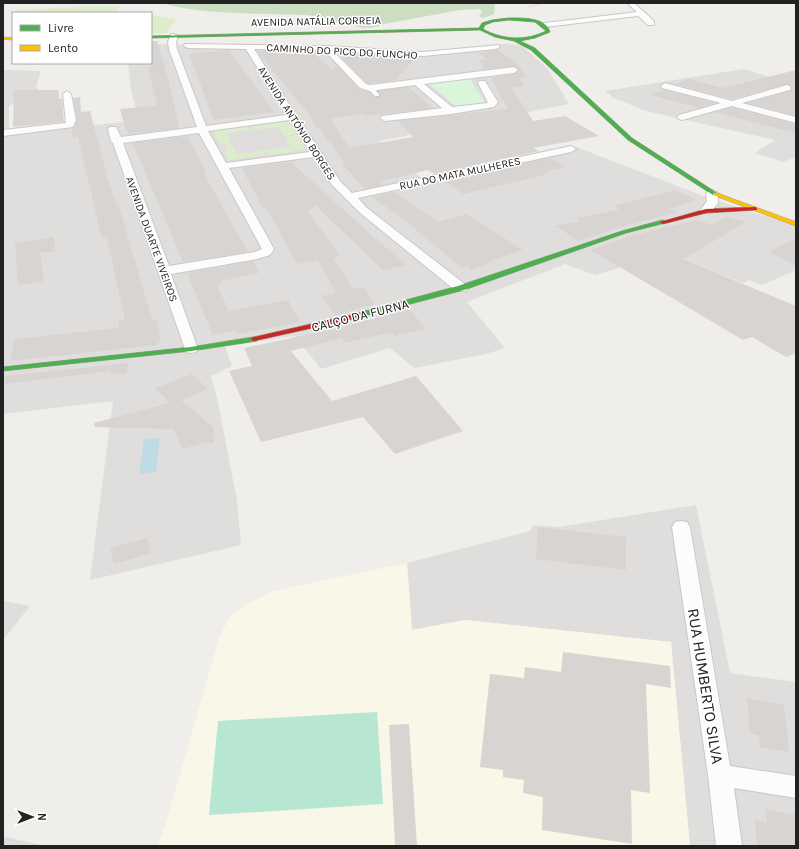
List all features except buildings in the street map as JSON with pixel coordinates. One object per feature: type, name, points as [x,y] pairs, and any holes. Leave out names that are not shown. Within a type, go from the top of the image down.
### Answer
[{"type":"street","points":[[630,3],[641,12],[640,14],[651,22]]},
{"type":"street","points":[[516,9],[518,14],[530,21]]},
{"type":"street","points":[[498,20],[503,11]]},
{"type":"street","points":[[545,25],[549,31],[541,36],[534,37],[514,38],[492,35],[481,29],[483,24],[498,20],[530,21],[545,25],[640,14]]},
{"type":"street","name":"AVENIDA NATÁLIA CORREIA","points":[[152,37],[481,29]]},
{"type":"street","points":[[164,271],[257,255],[266,252],[268,249],[202,129],[173,49],[172,42],[174,36]]},
{"type":"street","points":[[534,37],[541,49],[635,137],[709,185],[796,218]]},
{"type":"street","points":[[514,38],[534,49],[630,139],[712,193],[796,224]]},
{"type":"street","name":"CAMINHO DO PICO DO FUNCHO","points":[[188,46],[326,48],[423,54],[496,47]]},
{"type":"street","name":"AVENIDA ANTÓNIO BORGES","points":[[249,47],[292,117],[336,183],[349,197],[461,288]]},
{"type":"street","points":[[326,48],[363,86],[370,88],[514,70]]},
{"type":"street","points":[[446,70],[454,78]]},
{"type":"street","points":[[417,82],[451,111]]},
{"type":"street","points":[[385,118],[485,107],[493,104],[482,83]]},
{"type":"street","points":[[665,86],[796,120]]},
{"type":"street","points":[[682,117],[787,88]]},
{"type":"street","points":[[3,133],[70,125],[71,120],[67,94]]},
{"type":"street","points":[[116,141],[292,117]]},
{"type":"street","name":"AVENIDA DUARTE VIVEIROS","points":[[113,129],[116,141],[164,271],[190,349]]},
{"type":"street","name":"RUA DO MATA MULHERES","points":[[349,197],[571,148]]},
{"type":"street","points":[[223,166],[316,154]]},
{"type":"street","points":[[706,211],[713,204],[714,199],[712,193]]},
{"type":"street","name":"CALÇO DA FURNA","points":[[3,369],[190,349],[256,340],[367,314],[461,288],[624,232],[706,211],[755,209]]},
{"type":"street","name":"RUA HUMBERTO SILVA","points":[[681,526],[720,775],[729,846]]},
{"type":"street","points":[[720,775],[796,787]]},
{"type":"lane","points":[[370,88],[377,95]]},
{"type":"path","points":[[530,6],[543,3]]},
{"type":"shaded area","points":[[152,44],[332,46],[414,52],[504,44],[521,45],[547,68],[569,104],[379,141],[421,178],[571,145],[706,197],[796,226],[796,270],[762,285],[749,280],[743,283],[668,253],[595,275],[565,264],[467,302],[505,348],[486,354],[414,368],[390,348],[321,369],[295,336],[225,346],[232,366],[211,376],[218,402],[237,501],[241,545],[90,580],[113,401],[3,414],[3,70],[41,71],[36,86],[38,90],[9,106],[9,135],[139,120],[131,90],[128,64],[152,64]]},
{"type":"shaded area","points":[[744,69],[790,84],[796,83],[796,157],[783,162],[755,153],[775,140],[646,111],[614,98],[605,91]]},
{"type":"shaded area","points":[[696,505],[730,673],[796,682],[796,846],[690,846],[671,642],[465,620],[412,630],[407,563],[530,531],[533,525],[559,527]]},
{"type":"shaded area","points":[[407,563],[412,630],[465,620],[671,642],[690,846],[157,846],[165,826],[220,635],[230,617],[247,604],[273,591]]},
{"type":"shaded area","points":[[3,601],[30,606],[3,640]]},
{"type":"shaded area","points":[[3,836],[45,846],[3,846]]},
{"type":"green space","points":[[161,3],[495,3],[494,14],[483,18],[479,16],[482,12],[480,9],[460,10],[367,28],[316,16],[215,12],[188,9]]},
{"type":"green space","points":[[98,6],[119,7],[116,12],[18,12],[17,10]]},
{"type":"green space","points":[[152,15],[176,19],[167,33],[152,34]]},
{"type":"green space","points":[[469,78],[486,104],[457,107],[429,84]]},
{"type":"green space","points":[[288,121],[297,134],[284,136],[278,127],[253,130],[251,126]]},
{"type":"green space","points":[[248,126],[250,130],[226,133],[231,143],[220,144],[213,131]]},
{"type":"green space","points":[[298,135],[308,149],[268,155],[265,150],[291,147],[285,137]]},
{"type":"green space","points":[[231,144],[237,154],[262,150],[265,155],[229,160],[224,152],[228,151],[225,145]]},
{"type":"green space","points":[[377,712],[383,804],[209,815],[218,721]]},
{"type":"water","points":[[160,438],[156,472],[139,474],[144,439]]},
{"type":"traffic: fast","points":[[509,19],[526,19],[537,21],[549,31],[533,38],[506,39],[481,29],[483,24],[492,21],[509,19]]},
{"type":"traffic: fast","points":[[152,37],[481,29]]},
{"type":"traffic: fast","points":[[514,39],[533,49],[630,139],[715,194]]},
{"type":"traffic: fast","points":[[364,314],[461,288],[624,232],[663,222]]},
{"type":"traffic: fast","points":[[3,369],[191,349],[254,339]]},
{"type":"traffic: slow","points":[[3,38],[12,39]]},
{"type":"traffic: slow","points":[[715,194],[796,224]]},
{"type":"traffic: jam","points":[[663,222],[706,211],[755,209]]},
{"type":"traffic: jam","points":[[254,339],[364,314]]}]
